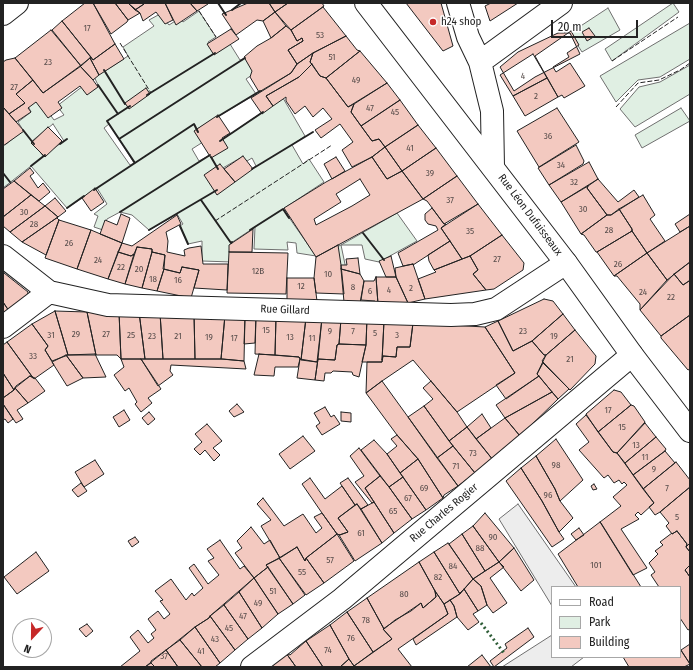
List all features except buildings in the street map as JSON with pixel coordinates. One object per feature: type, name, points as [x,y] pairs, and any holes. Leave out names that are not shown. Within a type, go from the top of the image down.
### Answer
[{"type":"street","points":[[3,14],[17,3]]},
{"type":"street","name":"Rue Léon Dufuisseaux","points":[[366,3],[566,263],[632,355],[690,431]]},
{"type":"street","points":[[458,3],[468,37],[480,62],[492,112],[493,167]]},
{"type":"street","points":[[480,62],[560,3]]},
{"type":"street","name":"Rue Gillard","points":[[3,256],[49,292],[108,305],[451,315],[475,314],[496,309],[566,263]]},
{"type":"street","points":[[3,327],[49,292]]},
{"type":"street","name":"Rue Charles Rogier","points":[[252,667],[342,599],[632,355]]},
{"type":"green space","points":[[673,3],[679,12],[612,61],[605,49]]},
{"type":"green space","points":[[608,8],[620,30],[582,52],[570,33]]},
{"type":"green space","points":[[199,11],[216,37],[208,42],[214,53],[230,44],[240,60],[245,58],[255,73],[246,79],[256,94],[197,129],[203,142],[192,149],[199,161],[210,155],[210,148],[283,98],[305,136],[292,145],[303,164],[309,159],[324,182],[283,209],[316,256],[297,253],[296,243],[287,242],[288,250],[254,249],[255,227],[231,243],[232,262],[202,261],[202,241],[188,244],[180,226],[183,224],[177,214],[149,230],[132,215],[120,212],[107,219],[103,230],[94,227],[98,216],[94,214],[107,204],[97,188],[67,208],[31,166],[3,188],[3,142],[5,145],[23,130],[18,122],[31,112],[28,106],[38,98],[54,120],[64,115],[57,106],[83,86],[89,91],[98,85],[89,66],[105,71],[128,56],[123,47],[154,26],[149,20],[160,14],[169,25],[180,18],[183,22]],"holes":[[[53,124],[64,141],[43,156],[32,141]],[[109,124],[134,163],[130,165],[104,128]],[[242,157],[247,161],[252,158],[256,166],[216,191],[207,177]]]},
{"type":"green space","points":[[690,23],[690,59],[660,77],[638,80],[616,102],[600,76]]},
{"type":"green space","points":[[690,65],[690,94],[635,127],[620,109],[639,87],[660,82]]},
{"type":"green space","points":[[681,108],[690,121],[642,148],[635,135]]},
{"type":"green space","points":[[397,213],[417,241],[379,262],[365,259],[362,245],[341,245]]},
{"type":"green space","points":[[341,245],[346,269],[316,256]]},
{"type":"shaded area","points":[[518,504],[575,586],[551,586],[551,604],[499,519]]},
{"type":"shaded area","points":[[551,636],[551,658],[583,658],[571,667],[502,667]]},
{"type":"hedge","points":[[481,623],[504,653]]},
{"type":"fence","points":[[199,11],[216,37]]},
{"type":"fence","points":[[612,61],[678,17]]},
{"type":"fence","points":[[120,43],[151,93]]},
{"type":"fence","points":[[616,107],[638,83],[659,80],[680,70],[690,63]]},
{"type":"fence","points":[[215,221],[332,145]]},
{"type":"wall","points":[[218,3],[226,15]]},
{"type":"wall","points":[[232,10],[241,3]]},
{"type":"wall","points":[[147,95],[215,53]]},
{"type":"wall","points":[[119,139],[245,58]]},
{"type":"wall","points":[[104,70],[125,104]]},
{"type":"wall","points":[[98,85],[118,114]]},
{"type":"wall","points":[[217,117],[260,91]]},
{"type":"wall","points":[[130,106],[107,121],[135,163]]},
{"type":"wall","points":[[220,141],[263,112]]},
{"type":"wall","points":[[94,190],[194,124],[198,132]]},
{"type":"wall","points":[[23,130],[34,144]]},
{"type":"wall","points":[[252,169],[313,132]]},
{"type":"wall","points":[[60,144],[67,139]]},
{"type":"wall","points":[[31,166],[45,155]]},
{"type":"wall","points":[[120,212],[210,155]]},
{"type":"wall","points":[[211,157],[218,169]]},
{"type":"wall","points":[[3,173],[10,182]]},
{"type":"wall","points":[[149,230],[217,190]]},
{"type":"wall","points":[[67,208],[84,196]]},
{"type":"wall","points":[[201,200],[231,243],[232,242]]},
{"type":"wall","points":[[250,230],[283,209],[289,218]]},
{"type":"wall","points":[[180,226],[188,244]]},
{"type":"wall","points":[[363,233],[384,260]]},
{"type":"place","name":"h24 shop","points":[[433,22]]}]
